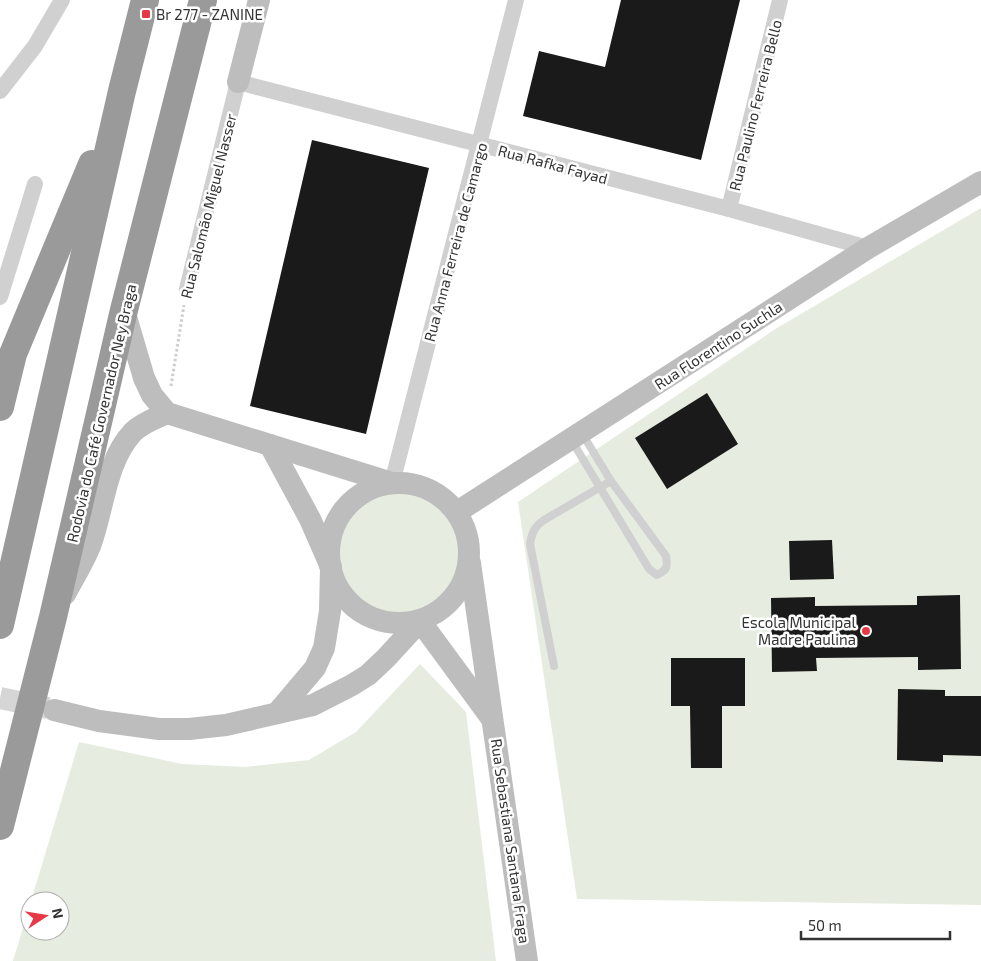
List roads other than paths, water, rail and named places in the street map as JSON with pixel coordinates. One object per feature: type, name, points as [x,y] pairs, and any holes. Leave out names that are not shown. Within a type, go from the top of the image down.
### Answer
[{"type":"highway","points":[[0,625],[122,91],[145,0]]},
{"type":"highway","name":"Rodovia do Café Governador Ney Braga","points":[[0,826],[53,617],[124,310],[203,0]]},
{"type":"highway","points":[[0,407],[6,352],[122,91]]},
{"type":"main road","name":"Rua Salomão Miguel Nasser","points":[[238,82],[258,0]]},
{"type":"main road","name":"Rua Florentino Suchla","points":[[457,512],[868,248],[981,182]]},
{"type":"main road","points":[[54,710],[99,721],[159,729],[189,729],[226,725],[313,706],[368,674],[386,658],[420,621],[439,611],[455,596],[463,583],[467,570],[468,540],[457,512],[436,493],[422,487],[392,483],[167,413],[152,395],[144,378],[124,310]]},
{"type":"main road","points":[[53,617],[90,546],[115,462],[123,444],[135,430],[167,413]]},
{"type":"main road","points":[[270,445],[310,519],[331,566],[330,611],[324,648],[315,668],[278,713]]},
{"type":"main road","points":[[392,483],[366,492],[343,511],[331,537],[329,552],[331,566],[335,581],[342,594],[363,614],[376,620],[390,623],[420,621]]},
{"type":"main road","name":"Rua Sebastiana Santana Fraga","points":[[469,555],[528,961]]},
{"type":"main road","name":"Rua Sebastiana Santana Fraga","points":[[420,621],[494,722]]},
{"type":"street","points":[[0,91],[35,46],[62,0]]},
{"type":"street","name":"Rua Anna Ferreira de Camargo","points":[[392,483],[516,0]]},
{"type":"street","name":"Rua Paulino Ferreira Bello","points":[[729,210],[780,0]]},
{"type":"street","name":"Rua Rafka Fayad","points":[[238,82],[868,248]]},
{"type":"street","name":"Rua Salomão Miguel Nasser","points":[[187,289],[238,82]]},
{"type":"street","points":[[0,297],[35,184]]},
{"type":"lane","points":[[576,436],[666,556],[668,565],[665,571],[657,575],[649,570],[600,488],[576,436]]},
{"type":"lane","points":[[554,666],[530,544],[531,534],[535,526],[544,520],[611,481]]},
{"type":"tunnel","points":[[0,698],[48,708]]},
{"type":"place","name":"Br 277 - ZANINE","points":[[146,14]]},
{"type":"place","name":"Escola Municipal Madre Paulina","points":[[866,631]]}]
